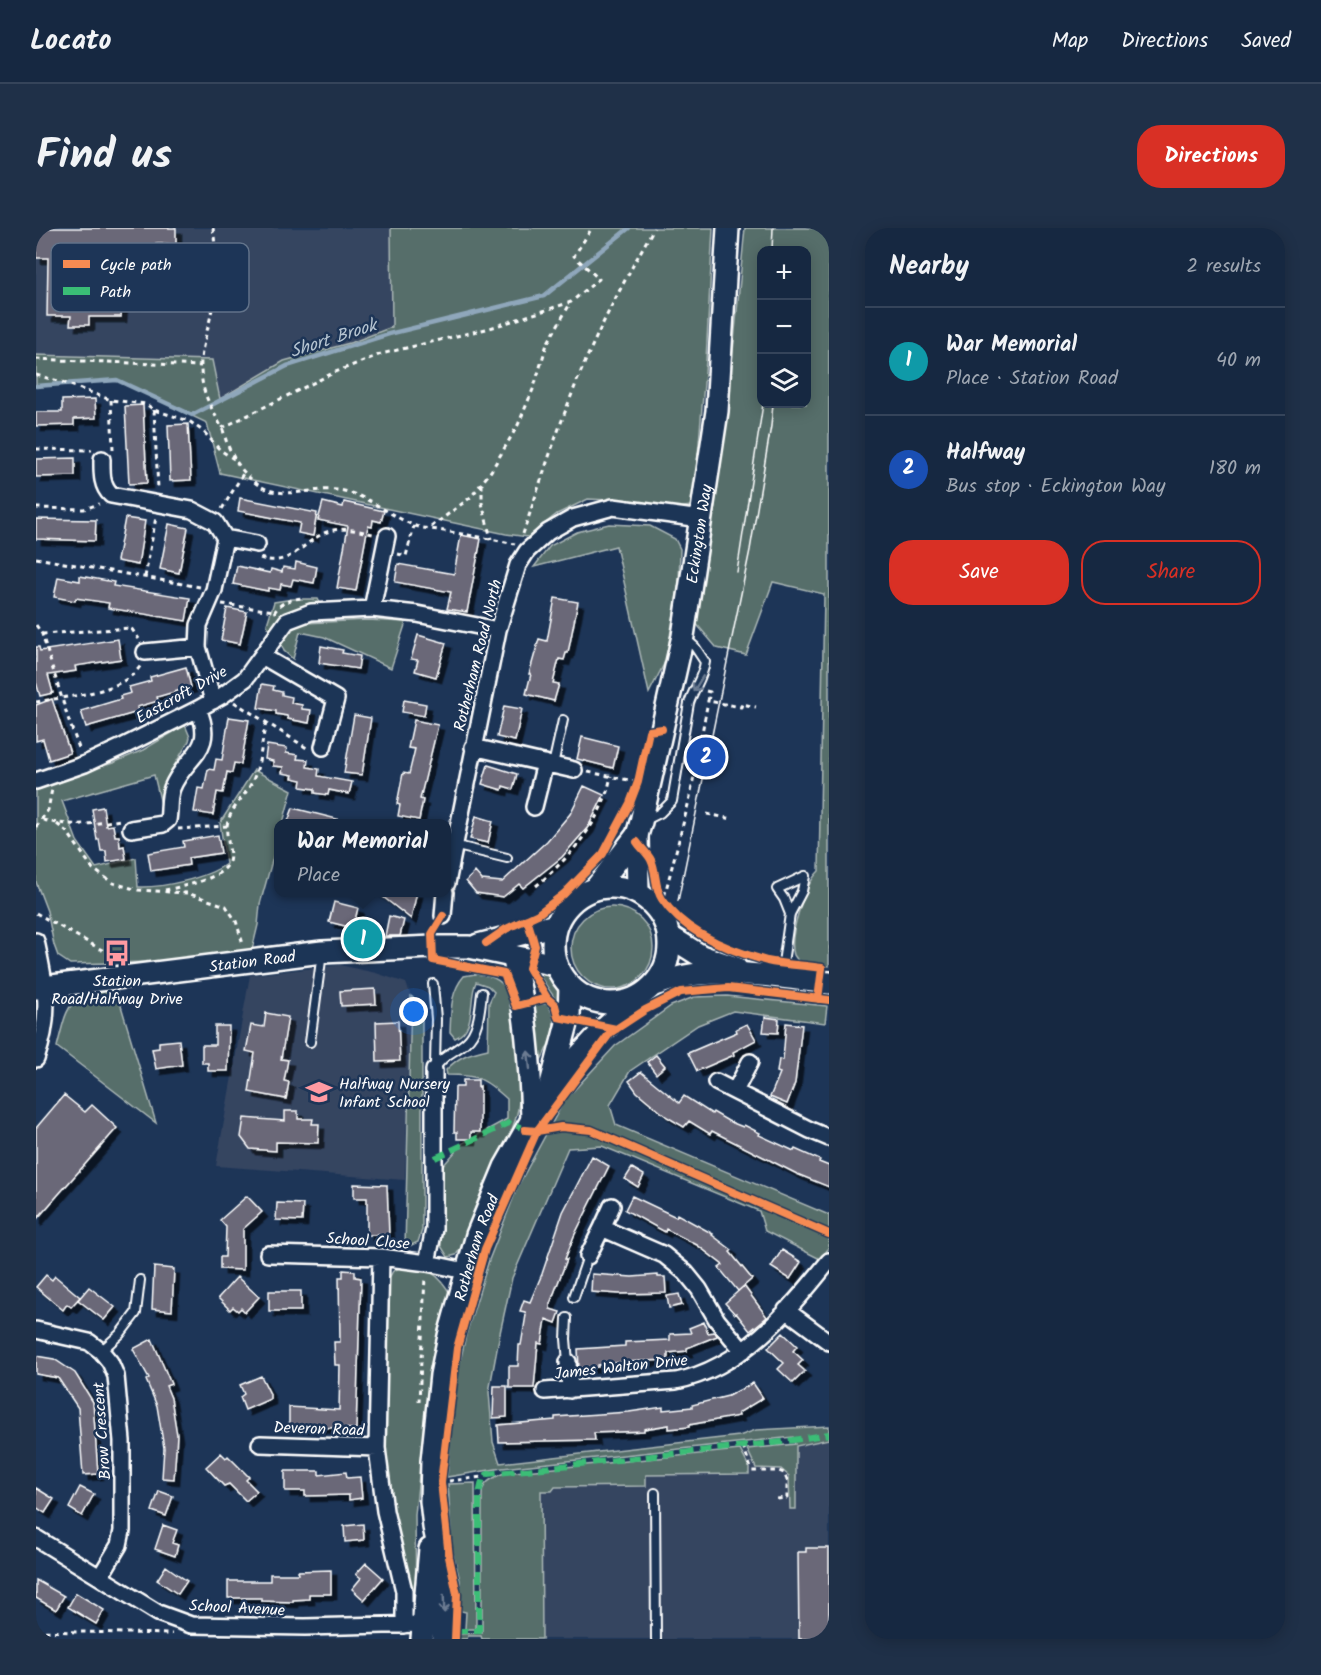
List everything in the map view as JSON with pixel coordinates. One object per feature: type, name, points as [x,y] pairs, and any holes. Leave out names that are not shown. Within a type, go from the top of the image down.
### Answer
[{"type":"main road","name":"Eckington Way","points":[[647,892],[639,829],[683,636],[717,411],[728,228]]},
{"type":"main road","name":"Eckington Way","points":[[556,926],[564,910],[585,892],[595,889],[639,829]]},
{"type":"main road","points":[[556,926],[552,946],[556,965],[562,978],[583,996],[615,1004],[635,1001],[654,985],[667,964],[670,951],[664,907],[654,904],[647,892],[617,887],[595,889]]},
{"type":"main road","name":"Station Road","points":[[41,987],[322,952],[469,946],[512,938],[530,931],[556,926]]},
{"type":"main road","points":[[669,936],[700,956],[758,975]]},
{"type":"main road","name":"Station Road","points":[[469,946],[556,965]]},
{"type":"main road","points":[[513,956],[523,1004],[532,1118]]},
{"type":"main road","points":[[654,985],[685,976],[710,974],[758,975],[829,983]]},
{"type":"main road","name":"Rotherham Road","points":[[550,1088],[569,1016],[570,986]]},
{"type":"main road","name":"Rotherham Road","points":[[443,1639],[442,1564],[431,1501],[432,1461],[441,1375],[477,1235],[505,1167],[550,1088],[605,1028],[635,1001]]},
{"type":"main road","name":"Rotherham Road","points":[[417,1629],[434,1527]]},
{"type":"street","points":[[102,459],[103,480],[106,490],[111,495],[192,510],[215,522],[225,538],[211,595],[199,625],[198,647],[218,698]]},
{"type":"street","name":"Rotherham Road North","points":[[451,858],[498,630],[523,548],[573,518],[613,507],[701,519]]},
{"type":"street","points":[[225,538],[257,544]]},
{"type":"street","points":[[372,609],[385,544]]},
{"type":"street","name":"Eastcroft Drive","points":[[36,781],[85,764],[198,710],[218,698],[245,679],[287,621],[310,612],[372,609],[417,614],[498,630]]},
{"type":"street","points":[[145,652],[198,647]]},
{"type":"street","points":[[262,656],[336,699],[323,747]]},
{"type":"street","points":[[131,830],[163,824],[168,820],[169,800],[173,786],[199,751],[204,738],[204,723],[198,710]]},
{"type":"street","points":[[473,747],[574,770]]},
{"type":"street","points":[[534,807],[549,764]]},
{"type":"street","points":[[443,916],[445,897]]},
{"type":"street","points":[[36,941],[46,1016],[36,1059]]},
{"type":"street","points":[[735,1091],[750,1062]]},
{"type":"street","points":[[427,1263],[434,1229],[434,1070]]},
{"type":"street","points":[[716,1082],[829,1138]]},
{"type":"street","points":[[588,1256],[612,1206]]},
{"type":"street","points":[[602,1228],[664,1255],[686,1273],[699,1289],[717,1320],[743,1351]]},
{"type":"street","name":"School Close","points":[[268,1254],[381,1257],[427,1263],[466,1272]]},
{"type":"street","points":[[381,1257],[377,1448],[385,1511],[404,1591],[417,1629]]},
{"type":"street","name":"James Walton Drive","points":[[545,1391],[676,1381],[695,1377],[719,1367],[743,1351],[786,1310],[829,1261]]},
{"type":"street","points":[[786,1310],[829,1342]]},
{"type":"street","points":[[36,1330],[89,1342],[101,1351]]},
{"type":"street","name":"Brow Crescent","points":[[100,1576],[119,1545],[123,1516],[120,1402],[116,1376],[110,1362],[101,1351]]},
{"type":"street","points":[[568,1362],[570,1390]]},
{"type":"street","name":"Deveron Road","points":[[260,1444],[377,1448]]},
{"type":"street","name":"School Avenue","points":[[36,1538],[158,1613],[213,1632],[305,1627],[417,1629]]},
{"type":"lane","points":[[639,829],[672,801],[689,703],[694,689],[704,675],[705,662],[695,647],[683,636]]},
{"type":"lane","points":[[549,764],[563,720]]},
{"type":"lane","points":[[453,845],[507,858]]},
{"type":"lane","points":[[780,978],[790,914],[802,891],[805,876],[777,889],[790,914]]},
{"type":"lane","points":[[310,1042],[322,952]]},
{"type":"lane","points":[[433,984],[436,1019],[434,1070]]},
{"type":"lane","points":[[434,1070],[449,1052],[465,1044],[472,1036],[478,1019],[482,993]]},
{"type":"lane","points":[[574,1298],[588,1256]]},
{"type":"lane","points":[[101,1351],[120,1334],[136,1313],[140,1280]]},
{"type":"lane","points":[[567,1318],[568,1362]]},
{"type":"lane","points":[[655,1493],[656,1639]]},
{"type":"path","points":[[213,228],[215,243]]},
{"type":"path","points":[[429,528],[451,514],[471,497],[482,483],[518,425],[534,387],[547,344],[572,302],[599,279],[574,256],[592,228]]},
{"type":"path","points":[[211,312],[201,366],[206,400],[222,428],[235,460],[260,487],[273,492],[317,489],[343,491],[370,500],[414,526],[491,539],[523,548],[549,457],[585,363],[612,306],[654,228]]},
{"type":"path","points":[[222,428],[333,373],[381,354],[489,328],[572,302]]},
{"type":"path","points":[[36,359],[201,366]]},
{"type":"path","points":[[36,375],[111,400],[146,404],[154,410],[189,421],[204,432],[220,450],[235,460]]},
{"type":"path","points":[[36,449],[102,450],[102,459],[113,459],[111,400]]},
{"type":"path","points":[[145,577],[158,503],[154,410]]},
{"type":"path","points":[[215,522],[244,472]]},
{"type":"path","points":[[482,483],[482,503],[491,539]]},
{"type":"path","points":[[36,508],[84,509],[98,505],[106,490]]},
{"type":"path","points":[[257,544],[255,556],[281,560],[296,554],[326,532],[354,530],[406,556],[414,526]]},
{"type":"path","points":[[36,558],[145,577],[274,611]]},
{"type":"path","points":[[36,625],[42,634],[85,764]]},
{"type":"path","points":[[36,702],[84,694],[114,684],[136,673],[145,652],[131,628],[42,634]]},
{"type":"path","points":[[647,892],[664,907],[690,797],[711,692],[694,689]]},
{"type":"path","points":[[218,698],[266,723],[310,750],[323,747]]},
{"type":"path","points":[[708,701],[741,707],[742,704],[756,706]]},
{"type":"path","points":[[154,892],[187,886],[227,867],[230,861],[227,826],[231,814],[252,784],[258,766],[266,723]]},
{"type":"path","points":[[574,770],[638,782]]},
{"type":"path","points":[[634,792],[640,771]]},
{"type":"path","points":[[36,828],[48,810],[54,775]]},
{"type":"path","points":[[536,886],[579,845],[603,803],[611,776]]},
{"type":"path","points":[[707,814],[732,819]]},
{"type":"path","points":[[43,820],[57,824],[95,824],[129,819],[131,830]]},
{"type":"path","points":[[57,824],[68,833],[93,869],[113,883],[138,890],[187,893],[226,906],[236,921],[245,961]]},
{"type":"path","points":[[163,824],[173,830],[227,826]]},
{"type":"path","points":[[36,913],[144,974]]},
{"type":"path","points":[[419,1412],[423,1289],[427,1263]]},
{"type":"path","points":[[743,1446],[752,1471],[784,1473],[787,1480],[787,1498],[777,1500]]},
{"type":"path","points":[[442,1472],[441,1482],[483,1477]]},
{"type":"path","points":[[36,1631],[175,1634]]},
{"type":"shaded area","points":[[36,228],[391,228],[392,327],[353,342],[284,361],[219,399],[212,360],[36,355]]},
{"type":"shaded area","name":"Halfway Nursery Infant School","points":[[340,965],[406,983],[411,996],[405,1180],[216,1166],[250,975]]},
{"type":"shaded area","points":[[829,1439],[829,1639],[520,1639],[518,1472],[796,1445]]},
{"type":"green space","points":[[391,228],[713,228],[706,360],[695,490],[691,506],[677,508],[631,501],[588,499],[557,514],[528,537],[506,534],[220,473],[207,423],[117,380],[36,386],[36,355],[212,360],[220,399],[284,361],[353,342],[392,327]]},
{"type":"green space","points":[[745,228],[829,228],[829,966],[800,963],[794,955],[793,946],[793,936],[803,898],[819,871],[824,594],[773,582],[746,655],[717,648],[694,621],[712,523],[731,376]]},
{"type":"green space","points":[[609,524],[650,526],[675,539],[680,549],[679,583],[666,660],[649,693],[616,546],[534,567],[550,546],[577,532]]},
{"type":"green space","points":[[318,599],[320,603],[292,612],[280,619],[269,630],[267,624],[274,602]]},
{"type":"green space","points":[[368,620],[406,622],[391,668],[324,637],[300,632],[293,659],[284,651],[280,641],[296,626],[305,623]]},
{"type":"green space","points":[[185,725],[190,737],[189,741],[168,776],[160,800],[154,775],[62,801],[77,841],[96,868],[136,858],[138,887],[171,884],[196,878],[226,864],[220,823],[254,770],[292,790],[284,819],[274,819],[274,854],[260,904],[251,954],[187,961],[70,964],[58,956],[47,911],[36,882],[36,786],[113,763],[143,750]]},
{"type":"green space","points":[[612,907],[628,910],[641,919],[650,932],[653,948],[650,964],[641,977],[628,986],[612,989],[596,986],[583,977],[574,964],[571,948],[574,932],[583,919],[596,910]]},
{"type":"green space","points":[[535,969],[547,975],[556,984],[561,995],[562,1009]]},
{"type":"green space","points":[[475,974],[498,980],[504,986],[508,996],[515,1027],[519,1065],[518,1109],[508,1139],[481,1193],[462,1246],[456,1255],[448,1257],[441,1246],[441,1168],[463,1143],[507,1119],[507,1099],[492,1086],[474,1077],[447,1075],[446,1070],[460,1058],[488,1049],[489,1003],[494,992],[488,986],[476,982],[466,1028],[455,1038],[450,1032],[452,1002],[459,982],[464,976]]},
{"type":"green space","points":[[116,989],[156,1123],[57,1047],[64,1019],[73,1004],[79,999]]},
{"type":"green space","points":[[411,996],[422,1005],[422,1230],[418,1242],[405,1248]]},
{"type":"green space","points":[[727,996],[827,1006],[825,1023],[733,1011],[698,1025],[630,1071],[610,1105],[616,1125],[829,1215],[829,1248],[820,1259],[765,1231],[759,1211],[602,1146],[568,1148],[512,1278],[489,1392],[493,1442],[500,1463],[739,1436],[756,1430],[829,1426],[829,1439],[796,1446],[796,1509],[790,1509],[789,1476],[781,1469],[756,1468],[747,1449],[795,1444],[793,1437],[502,1468],[447,1477],[457,1376],[466,1335],[489,1260],[518,1186],[564,1101],[615,1046],[671,1006],[694,997]]},
{"type":"green space","points":[[547,1004],[554,1026],[550,1042],[539,1064],[531,1005]]},
{"type":"green space","points":[[404,1266],[437,1276],[451,1295],[435,1349],[426,1405],[415,1515],[416,1603],[413,1605],[391,1502],[385,1453],[388,1280],[393,1271]]},
{"type":"green space","points":[[740,1450],[749,1467],[749,1474],[646,1475],[646,1486],[555,1487],[552,1491],[541,1491],[542,1639],[482,1639],[481,1636],[468,1636],[467,1639],[459,1639],[459,1634],[482,1633],[482,1491],[492,1479],[504,1473]]},
{"type":"green space","points":[[475,1483],[476,1629],[465,1629],[466,1612],[461,1611],[460,1580],[452,1549],[448,1484]]},
{"type":"building","points":[[36,228],[176,228],[176,243],[51,243],[51,312],[121,312],[121,317],[89,317],[89,325],[70,325],[71,316],[47,316],[48,258],[36,258]]},
{"type":"building","points":[[95,399],[96,418],[74,419],[74,425],[36,426],[36,412],[62,412],[62,400]]},
{"type":"building","points":[[143,405],[147,483],[129,484],[125,406]]},
{"type":"building","points":[[188,424],[191,480],[170,481],[168,425]]},
{"type":"building","points":[[75,458],[75,476],[36,477],[36,459]]},
{"type":"building","points":[[240,498],[317,513],[313,536],[298,533],[300,523],[238,511]]},
{"type":"building","points":[[323,502],[343,507],[344,502],[384,511],[381,522],[373,520],[372,527],[368,526],[356,591],[337,588],[348,526],[318,520]]},
{"type":"building","points":[[125,518],[145,521],[138,565],[117,561]]},
{"type":"building","points":[[36,519],[96,520],[95,541],[36,539]]},
{"type":"building","points":[[169,524],[188,528],[179,573],[160,569]]},
{"type":"building","points":[[461,535],[481,539],[467,612],[447,609],[451,592],[395,582],[398,564],[454,574]]},
{"type":"building","points":[[296,562],[317,567],[314,583],[293,579],[291,586],[281,584],[280,590],[268,588],[268,591],[233,584],[237,566],[270,573],[271,569],[282,572],[283,567],[295,569]]},
{"type":"building","points":[[80,576],[114,582],[113,586],[190,598],[186,621],[108,608],[109,603],[54,597],[58,577],[80,581]]},
{"type":"building","points":[[555,598],[578,602],[568,653],[564,660],[559,659],[553,683],[559,684],[554,701],[526,694],[539,639],[547,641]]},
{"type":"building","points":[[227,608],[247,612],[240,644],[221,640]]},
{"type":"building","points":[[418,635],[446,643],[436,677],[415,671],[418,660],[411,659]]},
{"type":"building","points":[[118,639],[121,659],[75,666],[76,671],[48,675],[53,693],[40,696],[36,682],[36,647],[39,647],[40,651]]},
{"type":"building","points":[[321,646],[360,656],[358,669],[319,663]]},
{"type":"building","points":[[186,667],[191,687],[157,697],[158,701],[137,707],[138,712],[86,727],[81,711],[121,699],[120,696],[131,693],[129,687],[151,681],[150,677]]},
{"type":"building","points":[[262,684],[274,686],[273,690],[292,697],[291,703],[302,705],[302,709],[311,710],[309,723],[288,719],[287,716],[276,714],[276,711],[258,708]]},
{"type":"building","points":[[52,699],[70,753],[49,760],[43,739],[36,741],[36,705]]},
{"type":"building","points":[[404,700],[426,704],[424,716],[402,712]]},
{"type":"building","points":[[504,706],[522,709],[515,741],[497,737]]},
{"type":"building","points":[[354,715],[371,718],[362,775],[344,773]]},
{"type":"building","points":[[229,717],[249,720],[241,764],[234,763],[232,773],[227,772],[223,793],[217,792],[213,815],[194,812],[198,788],[204,789],[208,769],[214,770],[216,759],[222,760]]},
{"type":"building","points":[[414,720],[438,725],[420,799],[423,800],[419,819],[398,816],[400,805],[397,804],[403,773],[409,774],[415,749],[408,748]]},
{"type":"building","points":[[582,737],[618,746],[613,768],[577,759]]},
{"type":"building","points":[[267,745],[287,748],[286,753],[298,755],[297,759],[308,760],[307,767],[319,769],[318,776],[352,782],[349,794],[329,790],[328,795],[315,793],[315,789],[301,787],[302,780],[282,773],[283,767],[273,766],[273,761],[265,759]]},
{"type":"building","points":[[488,765],[517,774],[513,789],[503,786],[502,790],[482,784]]},
{"type":"building","points":[[584,786],[604,795],[588,827],[562,857],[523,888],[519,884],[503,897],[476,893],[466,881],[475,872],[482,880],[502,882],[547,841],[570,814]]},
{"type":"building","points":[[103,807],[106,826],[113,825],[115,836],[119,836],[120,847],[124,846],[126,859],[107,862],[106,851],[101,851],[92,809]]},
{"type":"building","points":[[293,808],[337,819],[289,819]]},
{"type":"building","points":[[476,816],[493,821],[488,843],[470,839]]},
{"type":"building","points":[[218,835],[221,853],[188,858],[189,865],[151,871],[148,853],[184,847],[183,841]]},
{"type":"building","points":[[383,897],[416,897],[411,919]]},
{"type":"building","points":[[334,902],[358,908],[353,928],[329,922]]},
{"type":"building","points":[[389,916],[404,920],[400,936],[385,936]]},
{"type":"building","points":[[375,989],[376,1004],[341,1006],[340,991]]},
{"type":"building","points":[[266,1013],[288,1017],[281,1059],[288,1060],[284,1081],[289,1082],[286,1099],[249,1092],[255,1053],[246,1051],[251,1025],[264,1027]]},
{"type":"building","points":[[765,1017],[779,1019],[778,1033],[763,1032]]},
{"type":"building","points":[[398,1021],[400,1061],[377,1062],[376,1022]]},
{"type":"building","points":[[786,1023],[802,1025],[795,1083],[787,1104],[770,1097],[780,1073],[777,1072],[779,1059],[783,1060]]},
{"type":"building","points":[[747,1024],[756,1040],[733,1052],[734,1055],[697,1071],[688,1053],[737,1032],[736,1029]]},
{"type":"building","points":[[215,1026],[229,1026],[228,1071],[208,1071],[208,1063],[202,1063],[202,1045],[215,1045]]},
{"type":"building","points":[[179,1040],[182,1065],[156,1069],[152,1049],[159,1048],[159,1042]]},
{"type":"building","points":[[656,1055],[665,1066],[656,1074],[647,1062]]},
{"type":"building","points":[[641,1072],[679,1103],[684,1096],[712,1114],[713,1112],[743,1127],[744,1125],[760,1133],[759,1135],[820,1160],[819,1162],[829,1166],[829,1187],[797,1174],[712,1131],[710,1134],[689,1121],[684,1127],[667,1117],[637,1092],[629,1081]]},
{"type":"building","points":[[463,1080],[478,1080],[478,1087],[480,1086],[480,1132],[471,1132],[471,1139],[457,1139],[457,1132],[454,1132],[455,1087],[463,1087]]},
{"type":"building","points":[[64,1095],[85,1112],[92,1105],[117,1128],[36,1220],[36,1128]]},
{"type":"building","points":[[285,1111],[298,1111],[298,1119],[313,1119],[312,1124],[319,1124],[318,1143],[276,1142],[276,1151],[250,1149],[241,1137],[244,1118],[285,1121]]},
{"type":"building","points":[[592,1156],[609,1166],[565,1259],[567,1259],[550,1304],[550,1309],[560,1312],[556,1323],[546,1319],[542,1344],[538,1343],[534,1388],[509,1388],[509,1366],[518,1366],[519,1345],[521,1345],[526,1315],[525,1312],[520,1311],[524,1300],[530,1302],[563,1212]]},
{"type":"building","points":[[632,1168],[644,1175],[638,1187],[625,1179]]},
{"type":"building","points":[[354,1184],[387,1185],[389,1235],[367,1235],[367,1198],[354,1198]]},
{"type":"building","points":[[247,1196],[262,1212],[243,1229],[243,1270],[220,1269],[220,1257],[225,1257],[226,1227],[220,1220]]},
{"type":"building","points":[[632,1196],[676,1217],[677,1214],[713,1234],[732,1250],[730,1252],[752,1279],[738,1291],[719,1268],[723,1265],[697,1245],[666,1229],[665,1232],[625,1210]]},
{"type":"building","points":[[277,1203],[303,1204],[302,1221],[276,1220]]},
{"type":"building","points":[[782,1250],[801,1262],[790,1279],[771,1267]]},
{"type":"building","points":[[154,1267],[174,1269],[172,1311],[152,1309]]},
{"type":"building","points":[[343,1270],[355,1271],[355,1277],[361,1278],[356,1429],[289,1426],[289,1407],[339,1410],[340,1365],[335,1365],[334,1342],[340,1342],[339,1277],[343,1277]]},
{"type":"building","points":[[592,1274],[632,1277],[658,1275],[658,1277],[665,1277],[666,1293],[591,1292]]},
{"type":"building","points":[[46,1275],[52,1280],[55,1276],[80,1297],[71,1307],[67,1304],[63,1310],[36,1287]]},
{"type":"building","points":[[237,1277],[259,1297],[245,1312],[241,1308],[238,1311],[233,1307],[230,1310],[218,1298]]},
{"type":"building","points":[[744,1286],[767,1317],[750,1331],[725,1303]]},
{"type":"building","points":[[89,1287],[115,1307],[104,1320],[78,1300]]},
{"type":"building","points":[[269,1291],[301,1291],[301,1311],[269,1311]]},
{"type":"building","points":[[679,1294],[682,1305],[669,1308],[667,1296]]},
{"type":"building","points":[[704,1322],[708,1333],[715,1332],[717,1336],[687,1348],[687,1351],[668,1353],[668,1360],[623,1362],[579,1368],[578,1349],[625,1346],[625,1342],[670,1340],[670,1334],[691,1333],[689,1328]]},
{"type":"building","points":[[783,1333],[797,1346],[793,1351],[803,1360],[798,1365],[805,1371],[793,1383],[778,1369],[784,1363],[768,1348]]},
{"type":"building","points":[[152,1339],[171,1384],[166,1386],[171,1398],[177,1435],[174,1479],[162,1478],[164,1448],[157,1406],[146,1380],[149,1378],[133,1349]]},
{"type":"building","points":[[36,1356],[54,1359],[75,1373],[93,1402],[98,1474],[83,1475],[78,1408],[58,1378],[36,1374]]},
{"type":"building","points":[[261,1376],[270,1394],[270,1399],[245,1410],[240,1397],[244,1394],[240,1385]]},
{"type":"building","points":[[753,1383],[763,1398],[738,1413],[739,1416],[689,1425],[689,1427],[669,1429],[669,1425],[644,1429],[644,1431],[594,1433],[595,1440],[499,1442],[498,1425],[555,1420],[555,1417],[629,1412],[663,1407],[663,1410],[692,1407],[692,1405],[728,1396]]},
{"type":"building","points":[[494,1386],[507,1386],[507,1417],[493,1418]]},
{"type":"building","points":[[221,1453],[226,1458],[228,1456],[249,1477],[246,1480],[257,1491],[246,1501],[229,1484],[224,1486],[206,1467]]},
{"type":"building","points":[[285,1471],[319,1471],[319,1475],[346,1472],[347,1478],[360,1477],[362,1498],[349,1500],[349,1495],[305,1496],[305,1491],[285,1491]]},
{"type":"building","points":[[80,1487],[94,1494],[82,1516],[69,1508]]},
{"type":"building","points":[[36,1488],[54,1499],[45,1513],[36,1507]]},
{"type":"building","points":[[159,1491],[173,1496],[166,1516],[152,1511]]},
{"type":"building","points":[[363,1524],[364,1540],[345,1542],[344,1526]]},
{"type":"building","points":[[163,1525],[177,1530],[172,1543],[178,1545],[175,1556],[155,1549]]},
{"type":"building","points":[[806,1548],[829,1548],[829,1639],[799,1639],[798,1552],[806,1552]]},
{"type":"building","points":[[366,1563],[383,1578],[364,1600],[352,1589],[361,1578],[356,1574]]},
{"type":"building","points":[[166,1566],[187,1581],[178,1594],[157,1580]]},
{"type":"building","points":[[331,1570],[331,1594],[309,1594],[309,1599],[293,1600],[293,1602],[261,1601],[261,1598],[228,1598],[228,1581],[270,1581],[270,1574],[299,1574],[298,1571]]},
{"type":"building","points":[[36,1580],[64,1596],[56,1610],[36,1598]]},
{"type":"building","points":[[76,1593],[104,1610],[96,1624],[68,1607]]},
{"type":"waterway","name":"Short Brook","points":[[36,386],[117,380],[192,415],[287,366],[389,334],[544,296],[629,228]]},
{"type":"tram line","points":[[772,246],[773,228]]},
{"type":"tram line","points":[[737,572],[762,408]]},
{"type":"tram line","points":[[678,901],[750,550],[773,408]]},
{"type":"marked path","points":[[435,1158],[509,1123],[530,1131]]},
{"type":"marked path","points":[[456,1631],[479,1631],[479,1494],[483,1477],[488,1474],[782,1442],[829,1434]]},
{"type":"cycle path","points":[[486,943],[506,929],[538,914],[564,894],[603,854],[630,803],[638,782],[649,731],[662,729]]},
{"type":"cycle path","points":[[637,842],[651,860],[662,899],[683,922],[709,939],[753,957],[822,968],[818,999]]},
{"type":"cycle path","points":[[443,916],[432,934],[433,960],[504,974],[516,1006],[547,998],[555,1005],[558,1017],[616,1029]]},
{"type":"cycle path","points":[[527,919],[535,946],[529,968],[547,998]]},
{"type":"cycle path","points":[[455,1639],[457,1594],[449,1557],[441,1482],[457,1348],[485,1249],[537,1131],[610,1033],[645,1010],[681,992],[728,988],[829,1000]]},
{"type":"cycle path","points":[[525,1130],[537,1131],[561,1127],[591,1130],[829,1234]]},
{"type":"place","name":"Halfway","points":[[706,757]]},
{"type":"place","name":"War Memorial","points":[[363,939]]},
{"type":"place","name":"Station Road/Halfway Drive","points":[[117,953]]},
{"type":"place","name":"Halfway Nursery Infant School","points":[[319,1092]]}]
